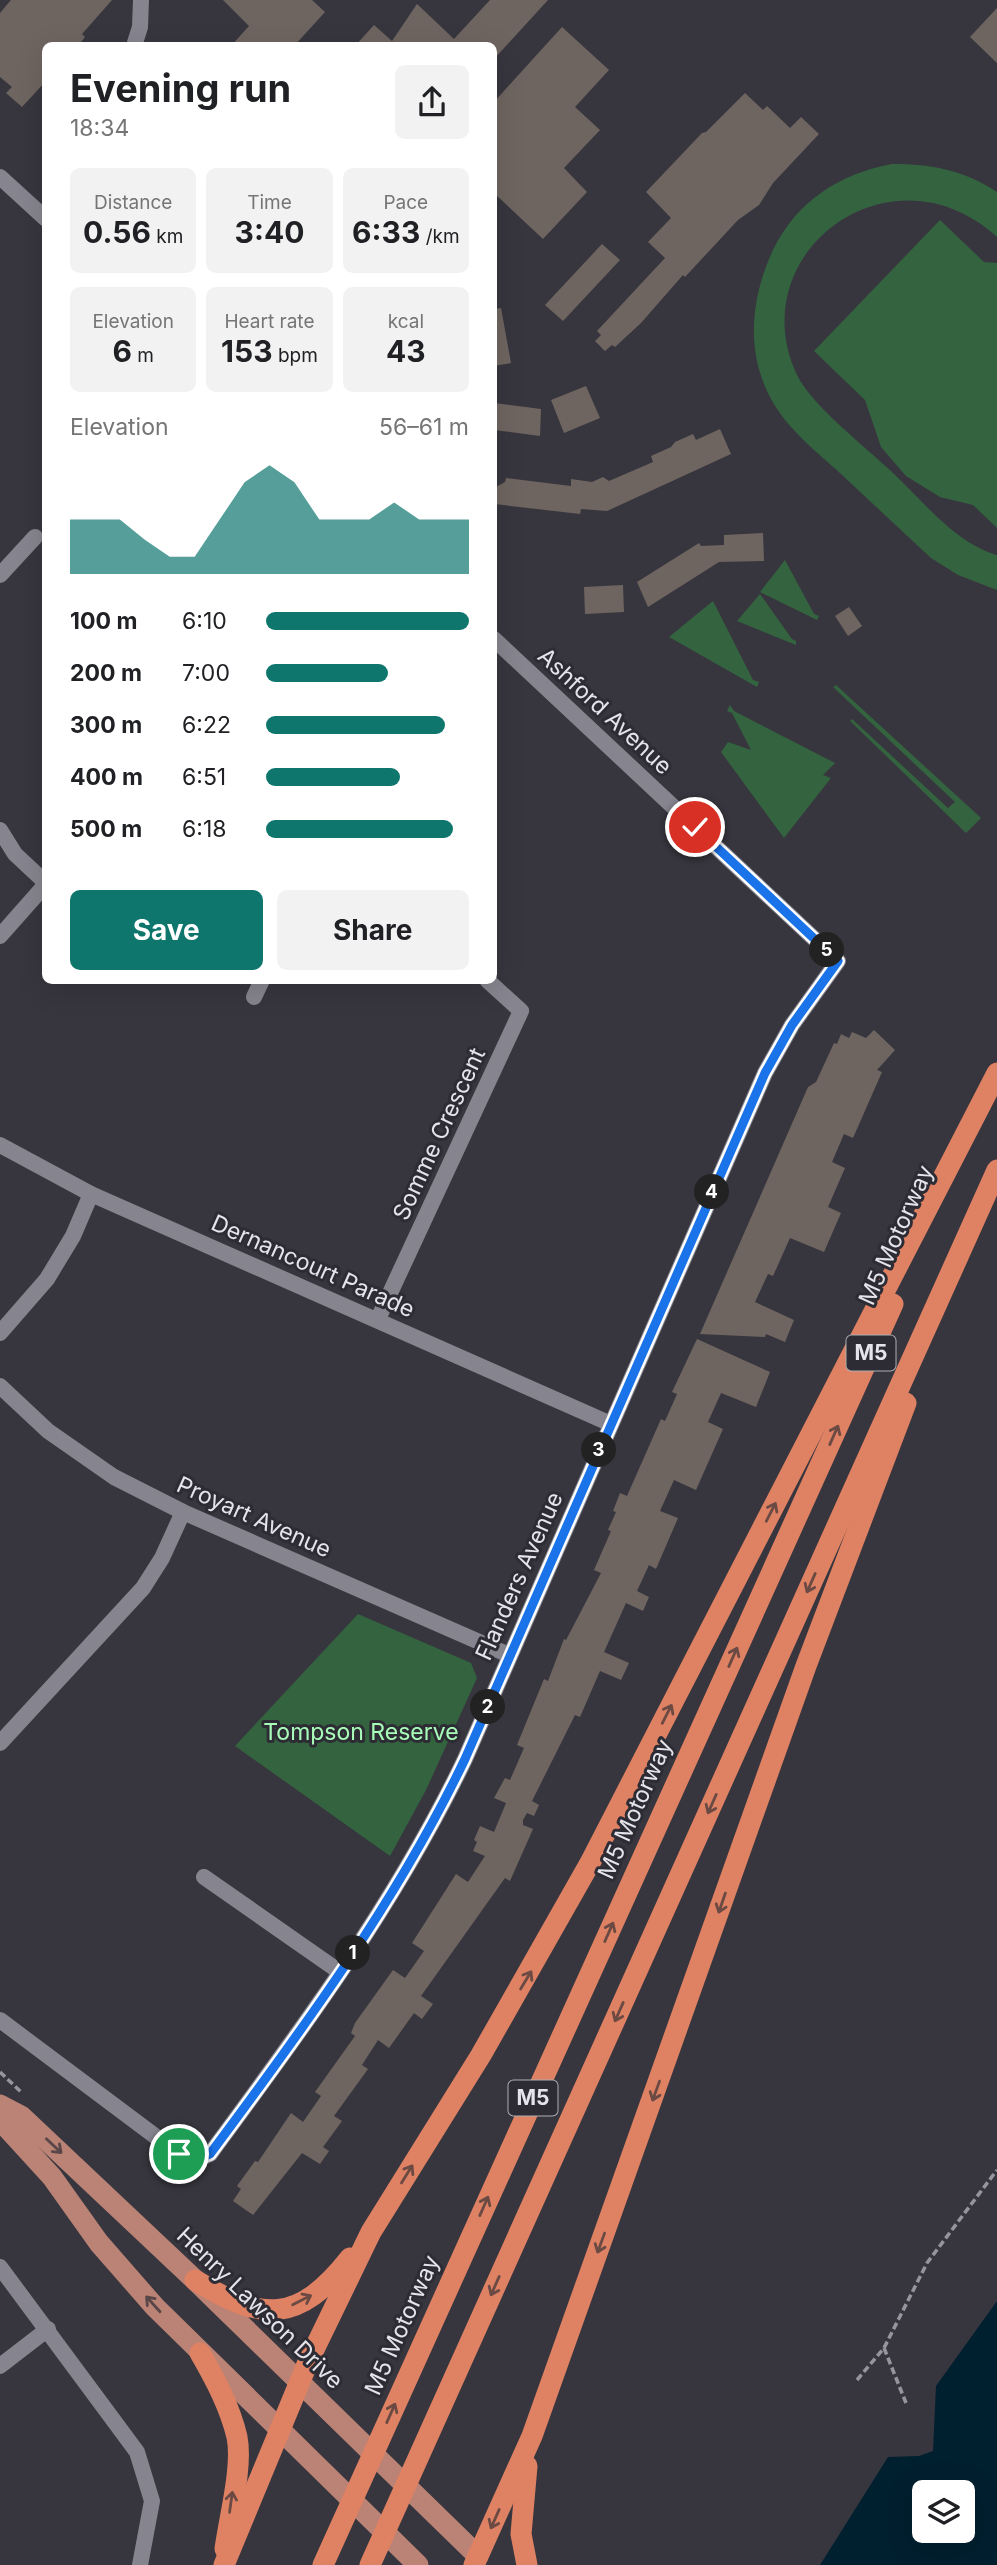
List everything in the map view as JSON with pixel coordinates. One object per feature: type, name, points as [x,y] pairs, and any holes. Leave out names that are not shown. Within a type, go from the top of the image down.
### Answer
[{"type":"highway","points":[[223,2565],[308,2362],[371,2232],[514,1999],[590,1863],[997,1074]]},
{"type":"highway","name":"M5 Motorway","points":[[323,2565],[997,1074]]},
{"type":"highway","name":"M5","points":[[369,2565],[997,1170]]},
{"type":"highway","points":[[476,2560],[532,2436],[806,1665],[980,1208]]},
{"type":"highway","points":[[195,2280],[230,2301],[260,2311],[281,2311],[310,2298],[340,2271],[371,2232]]},
{"type":"highway","points":[[200,2353],[219,2387],[237,2439],[236,2468],[223,2565]]},
{"type":"highway","points":[[527,2565],[522,2534],[523,2488],[532,2436]]},
{"type":"main road","name":"Henry Lawson Drive","points":[[0,2105],[21,2116],[195,2280],[448,2526],[476,2560]]},
{"type":"main road","points":[[0,2113],[9,2130],[52,2178],[99,2243],[200,2353],[418,2565]]},
{"type":"street","points":[[135,42],[140,27],[141,0]]},
{"type":"street","points":[[0,177],[42,215]]},
{"type":"street","points":[[0,575],[35,537]]},
{"type":"street","name":"Ashford Avenue","points":[[497,642],[838,961]]},
{"type":"street","points":[[0,830],[15,854],[42,880]]},
{"type":"street","points":[[0,936],[42,889]]},
{"type":"street","name":"Flanders Avenue","points":[[0,2020],[179,2154],[194,2161],[210,2154],[340,1972],[426,1837],[465,1759],[765,1073],[792,1025],[838,961]]},
{"type":"street","points":[[254,997],[260,984]]},
{"type":"street","name":"Somme Crescent","points":[[379,1319],[521,1011],[491,984]]},
{"type":"street","name":"Dernancourt Parade","points":[[0,1145],[91,1194],[379,1319],[611,1424]]},
{"type":"street","points":[[0,1333],[47,1279],[73,1236],[91,1194]]},
{"type":"street","name":"Proyart Avenue","points":[[0,1386],[48,1431],[114,1477],[183,1512],[509,1655]]},
{"type":"street","points":[[0,1743],[143,1588],[162,1558],[183,1512]]},
{"type":"street","points":[[204,1877],[340,1972]]},
{"type":"street","points":[[0,2267],[128,2437],[144,2467],[152,2501],[140,2565]]},
{"type":"street","points":[[0,2366],[48,2329]]},
{"type":"path","points":[[857,2380],[884,2348],[928,2263],[997,2170]]},
{"type":"path","points":[[884,2348],[906,2403]]},
{"type":"green space","points":[[892,164],[920,165],[960,173],[997,192],[997,237],[955,210],[913,201],[872,206],[836,224],[807,253],[789,289],[785,330],[797,375],[815,400],[928,509],[967,541],[997,555],[997,590],[958,575],[931,558],[810,446],[777,408],[765,387],[758,365],[754,319],[758,296],[773,250],[783,233],[794,217],[822,192],[854,175]]},
{"type":"green space","points":[[940,220],[984,262],[997,263],[997,528],[973,505],[940,497],[906,476],[881,447],[865,400],[814,351]]},
{"type":"green space","points":[[785,560],[814,614],[819,616],[817,620],[760,592]]},
{"type":"green space","points":[[760,594],[796,641],[796,645],[737,621]]},
{"type":"green space","points":[[713,601],[753,680],[759,682],[757,687],[669,637]]},
{"type":"green space","points":[[836,685],[981,818],[966,833],[850,721],[852,719],[948,808],[955,802],[833,687]]},
{"type":"green space","points":[[730,705],[734,711],[835,763],[823,775],[831,778],[784,838],[721,752],[728,742],[751,750],[732,713],[727,711]]},
{"type":"green space","name":"Tompson Reserve","points":[[358,1614],[471,1663],[477,1678],[426,1790],[390,1856],[235,1746]]},
{"type":"water","points":[[997,2301],[997,2565],[820,2565],[888,2457],[919,2456],[933,2451],[936,2386]]},
{"type":"building","points":[[11,0],[112,0],[82,34],[85,37],[81,42],[42,42],[42,85],[22,107],[6,93],[12,87],[0,77],[0,13]]},
{"type":"building","points":[[223,0],[312,0],[325,12],[298,42],[235,42],[249,26]]},
{"type":"building","points":[[490,0],[548,0],[497,56],[497,42],[359,42],[374,25],[392,41],[417,4],[454,39]]},
{"type":"building","points":[[997,8],[997,63],[970,37]]},
{"type":"building","points":[[562,27],[609,70],[575,107],[600,130],[564,168],[587,192],[543,239],[497,196],[497,99]]},
{"type":"building","points":[[745,93],[763,110],[767,106],[790,128],[801,117],[819,134],[773,183],[759,205],[738,220],[685,277],[683,275],[641,323],[615,347],[612,345],[605,351],[595,341],[601,335],[597,331],[665,258],[648,242],[671,218],[646,192],[702,133]]},
{"type":"building","points":[[602,244],[620,260],[563,321],[545,305]]},
{"type":"building","points":[[501,308],[511,363],[497,365],[497,309]]},
{"type":"building","points":[[586,386],[600,418],[564,433],[551,400]]},
{"type":"building","points":[[497,403],[541,409],[540,436],[497,430]]},
{"type":"building","points":[[720,429],[731,454],[607,511],[581,509],[580,514],[497,504],[497,486],[505,482],[506,478],[571,486],[571,479],[592,482],[603,477],[609,481],[653,462],[651,456],[671,447],[675,442],[693,434],[696,440]]},
{"type":"building","points":[[763,533],[764,561],[719,562],[648,607],[637,582],[699,543],[701,546],[724,545],[724,535]]},
{"type":"building","points":[[623,585],[624,612],[585,614],[584,587]]},
{"type":"building","points":[[849,607],[862,626],[848,636],[835,616]]},
{"type":"building","points":[[874,1030],[895,1050],[877,1070],[882,1072],[853,1138],[844,1134],[832,1162],[845,1168],[828,1207],[841,1213],[824,1252],[790,1238],[773,1276],[768,1274],[755,1302],[794,1320],[785,1342],[766,1334],[765,1337],[700,1334],[808,1087],[816,1082],[841,1034],[849,1038],[852,1032],[866,1038]]},
{"type":"building","points":[[697,1339],[770,1372],[756,1407],[721,1393],[708,1422],[723,1429],[696,1490],[674,1480],[660,1511],[678,1518],[656,1569],[649,1565],[637,1591],[649,1597],[643,1611],[626,1603],[604,1652],[629,1663],[621,1680],[600,1671],[580,1717],[575,1715],[532,1801],[539,1805],[534,1816],[527,1813],[523,1820],[523,1825],[533,1829],[510,1881],[505,1878],[421,1996],[433,2004],[422,2019],[414,2013],[389,2048],[378,2040],[362,2065],[368,2069],[334,2116],[342,2121],[323,2147],[329,2151],[320,2164],[302,2153],[253,2215],[233,2201],[241,2189],[237,2186],[255,2161],[258,2162],[291,2113],[303,2122],[321,2096],[315,2092],[355,2036],[351,2033],[355,2023],[393,1970],[405,1978],[424,1951],[412,1943],[456,1874],[468,1882],[485,1856],[473,1851],[477,1842],[474,1840],[480,1826],[494,1832],[506,1803],[494,1798],[505,1778],[510,1780],[524,1748],[517,1745],[544,1679],[548,1681],[564,1639],[566,1640],[601,1573],[594,1570],[611,1531],[608,1530],[620,1493],[627,1496],[661,1419],[665,1421],[677,1394],[672,1392]]},
{"type":"route","points":[[179,2154],[194,2161],[210,2154],[364,1937],[426,1837],[465,1759],[765,1073],[792,1025],[838,961],[695,827]]}]
